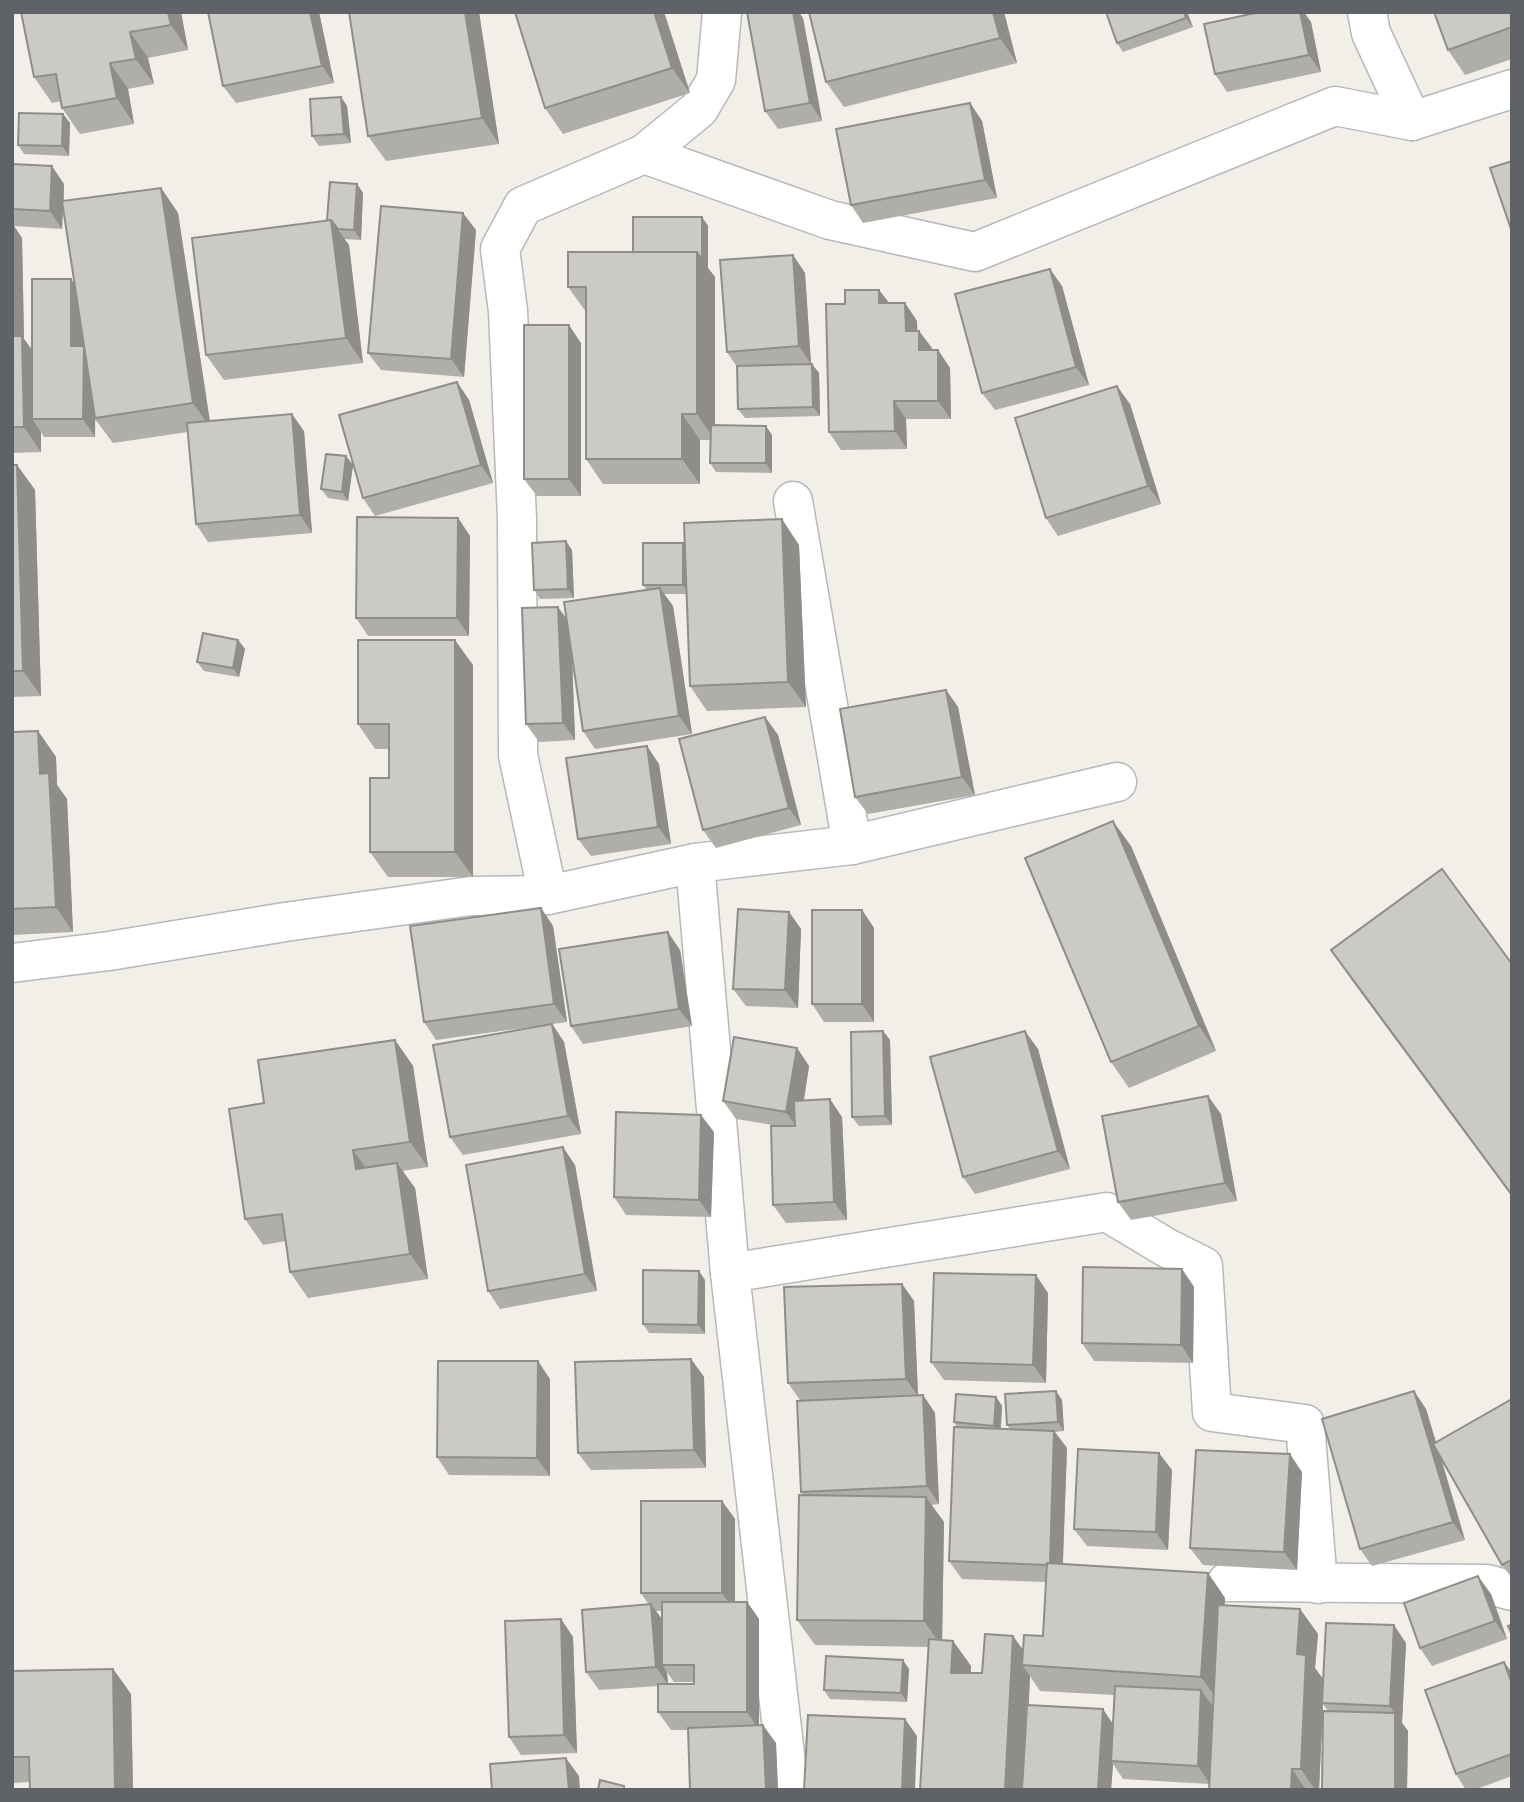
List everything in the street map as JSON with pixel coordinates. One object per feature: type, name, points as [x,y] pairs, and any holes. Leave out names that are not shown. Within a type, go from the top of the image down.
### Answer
[{"type":"street","points":[[548,895],[518,755],[517,519],[508,311],[500,249],[523,206],[644,154],[699,109],[716,80],[722,12]]},
{"type":"street","points":[[1367,12],[1371,33],[1412,121]]},
{"type":"street","points":[[644,154],[831,220],[975,252],[1335,106],[1412,121],[1512,89]]},
{"type":"street","points":[[793,501],[852,845]]},
{"type":"street","points":[[12,963],[109,951],[285,922],[471,896],[548,895],[695,863],[852,845],[1117,782]]},
{"type":"street","points":[[695,863],[730,1273],[789,1790]]},
{"type":"street","points":[[730,1273],[1107,1212],[1203,1266],[1212,1412],[1305,1424],[1318,1584]]},
{"type":"street","points":[[1227,1582],[1487,1584],[1512,1591]]},
{"type":"building","points":[[21,12],[168,12],[171,25],[130,32],[136,59],[110,63],[117,98],[62,108],[56,74],[34,77]]},
{"type":"building","points":[[208,12],[310,12],[322,66],[223,86]]},
{"type":"building","points":[[349,12],[465,12],[482,118],[368,136]]},
{"type":"building","points":[[515,12],[654,12],[672,68],[545,108]]},
{"type":"building","points":[[747,12],[793,12],[810,103],[765,111]]},
{"type":"building","points":[[809,12],[993,12],[1000,38],[826,82]]},
{"type":"building","points":[[1106,12],[1184,12],[1186,18],[1117,43]]},
{"type":"building","points":[[1260,12],[1300,12],[1309,55],[1215,74],[1204,24]]},
{"type":"building","points":[[1434,12],[1512,12],[1512,27],[1448,50]]},
{"type":"building","points":[[341,97],[344,134],[312,136],[310,99]]},
{"type":"building","points":[[970,103],[985,180],[851,205],[836,129]]},
{"type":"building","points":[[19,113],[63,114],[62,146],[18,145]]},
{"type":"building","points":[[1512,161],[1512,232],[1490,168]]},
{"type":"building","points":[[12,164],[52,166],[50,211],[12,209]]},
{"type":"building","points":[[330,182],[357,184],[354,230],[338,229],[331,220],[327,220]]},
{"type":"building","points":[[161,188],[193,403],[95,418],[62,201]]},
{"type":"building","points":[[381,206],[463,213],[451,359],[368,353]]},
{"type":"building","points":[[633,217],[702,217],[702,259],[697,252],[633,252]]},
{"type":"building","points":[[331,220],[346,338],[206,355],[192,238]]},
{"type":"building","points":[[568,252],[697,252],[697,414],[682,414],[682,459],[586,459],[586,287],[568,287]]},
{"type":"building","points":[[793,255],[799,346],[727,352],[720,260]]},
{"type":"building","points":[[1050,269],[1076,367],[982,393],[955,294]]},
{"type":"building","points":[[32,279],[71,279],[71,346],[84,346],[83,419],[32,419]]},
{"type":"building","points":[[845,290],[879,290],[879,303],[905,303],[906,331],[919,331],[919,350],[938,350],[938,401],[894,401],[895,431],[829,432],[826,304],[845,304]]},
{"type":"building","points":[[524,325],[569,325],[569,479],[524,479]]},
{"type":"building","points":[[12,336],[22,336],[24,427],[12,427]]},
{"type":"building","points":[[812,364],[813,407],[738,409],[737,366]]},
{"type":"building","points":[[457,382],[481,465],[363,498],[339,415]]},
{"type":"building","points":[[1117,386],[1148,486],[1046,518],[1015,418]]},
{"type":"building","points":[[292,414],[300,515],[196,524],[187,423]]},
{"type":"building","points":[[711,425],[766,426],[766,463],[710,463]]},
{"type":"building","points":[[326,454],[346,456],[342,492],[321,489]]},
{"type":"building","points":[[12,465],[17,465],[23,671],[12,671]]},
{"type":"building","points":[[357,517],[458,518],[457,618],[356,618]]},
{"type":"building","points":[[782,519],[788,682],[690,686],[684,523]]},
{"type":"building","points":[[566,541],[568,589],[534,590],[532,543]]},
{"type":"building","points":[[643,543],[683,543],[683,585],[643,585]]},
{"type":"building","points":[[660,588],[679,716],[583,731],[564,602]]},
{"type":"building","points":[[558,607],[563,723],[526,724],[522,608]]},
{"type":"building","points":[[203,633],[238,640],[233,668],[197,662]]},
{"type":"building","points":[[358,640],[455,640],[455,852],[370,852],[370,778],[389,778],[389,724],[358,724]]},
{"type":"building","points":[[946,690],[962,777],[855,797],[840,709]]},
{"type":"building","points":[[765,717],[789,808],[703,830],[679,739]]},
{"type":"building","points":[[38,731],[40,774],[49,773],[56,907],[12,909],[12,732]]},
{"type":"building","points":[[647,746],[658,827],[578,839],[566,758]]},
{"type":"building","points":[[1113,821],[1199,1026],[1111,1062],[1025,858]]},
{"type":"building","points":[[1442,869],[1512,964],[1512,1195],[1331,950]]},
{"type":"building","points":[[541,908],[554,1004],[424,1022],[410,926]]},
{"type":"building","points":[[738,909],[789,912],[785,990],[733,989]]},
{"type":"building","points":[[812,910],[862,910],[862,1004],[812,1004]]},
{"type":"building","points":[[668,932],[679,1009],[571,1026],[559,949]]},
{"type":"building","points":[[552,1024],[568,1116],[450,1137],[433,1045]]},
{"type":"building","points":[[883,1031],[885,1116],[852,1117],[851,1032]]},
{"type":"building","points":[[1025,1031],[1058,1151],[963,1177],[930,1057]]},
{"type":"building","points":[[734,1037],[797,1048],[786,1112],[723,1101]]},
{"type":"building","points":[[395,1040],[410,1142],[353,1150],[356,1169],[397,1163],[410,1254],[290,1272],[282,1214],[245,1219],[229,1109],[264,1103],[258,1060]]},
{"type":"building","points":[[1208,1096],[1225,1183],[1118,1202],[1102,1116]]},
{"type":"building","points":[[830,1099],[834,1202],[773,1205],[771,1126],[795,1126],[794,1101]]},
{"type":"building","points":[[616,1112],[701,1115],[699,1200],[614,1197]]},
{"type":"building","points":[[563,1147],[585,1274],[488,1291],[466,1165]]},
{"type":"building","points":[[1083,1267],[1182,1269],[1181,1345],[1082,1343]]},
{"type":"building","points":[[643,1270],[699,1271],[698,1325],[643,1324]]},
{"type":"building","points":[[934,1273],[1036,1275],[1033,1365],[931,1362]]},
{"type":"building","points":[[902,1284],[906,1379],[788,1383],[784,1287]]},
{"type":"building","points":[[691,1359],[694,1450],[578,1453],[575,1362]]},
{"type":"building","points":[[438,1361],[538,1361],[537,1458],[437,1457]]},
{"type":"building","points":[[1056,1391],[1058,1422],[1007,1425],[1005,1394]]},
{"type":"building","points":[[1414,1391],[1453,1522],[1360,1549],[1322,1419]]},
{"type":"building","points":[[956,1394],[996,1397],[994,1426],[954,1422]]},
{"type":"building","points":[[923,1395],[927,1486],[801,1492],[797,1401]]},
{"type":"building","points":[[1512,1399],[1512,1559],[1502,1565],[1433,1444]]},
{"type":"building","points":[[954,1427],[1054,1431],[1050,1563],[949,1561]]},
{"type":"building","points":[[1078,1449],[1159,1453],[1156,1532],[1074,1529]]},
{"type":"building","points":[[1196,1450],[1290,1454],[1284,1552],[1190,1548]]},
{"type":"building","points":[[799,1495],[926,1497],[924,1621],[797,1620]]},
{"type":"building","points":[[641,1501],[722,1501],[722,1593],[641,1593]]},
{"type":"building","points":[[1047,1563],[1208,1573],[1201,1677],[1022,1665],[1024,1635],[1043,1636]]},
{"type":"building","points":[[1478,1576],[1495,1621],[1420,1648],[1404,1603]]},
{"type":"building","points":[[662,1602],[747,1602],[747,1712],[658,1712],[658,1684],[694,1684],[694,1665],[662,1665]]},
{"type":"building","points":[[651,1604],[656,1667],[586,1672],[582,1610]]},
{"type":"building","points":[[1218,1605],[1300,1609],[1297,1654],[1306,1655],[1301,1769],[1292,1769],[1291,1790],[1209,1790]]},
{"type":"building","points":[[561,1619],[564,1735],[509,1737],[505,1621]]},
{"type":"building","points":[[1326,1623],[1394,1625],[1390,1706],[1322,1703]]},
{"type":"building","points":[[985,1634],[1013,1636],[1005,1790],[920,1790],[929,1639],[953,1641],[951,1673],[982,1673]]},
{"type":"building","points":[[826,1656],[903,1660],[901,1693],[824,1690]]},
{"type":"building","points":[[1504,1662],[1512,1684],[1512,1754],[1456,1774],[1425,1690]]},
{"type":"building","points":[[113,1669],[115,1790],[30,1790],[29,1757],[12,1757],[12,1671]]},
{"type":"building","points":[[1115,1686],[1201,1690],[1198,1766],[1111,1761]]},
{"type":"building","points":[[1027,1705],[1103,1709],[1098,1790],[1022,1790]]},
{"type":"building","points":[[1323,1711],[1395,1713],[1395,1790],[1322,1790]]},
{"type":"building","points":[[808,1715],[905,1719],[902,1790],[804,1790]]},
{"type":"building","points":[[763,1725],[766,1790],[690,1790],[688,1728]]},
{"type":"building","points":[[566,1758],[569,1790],[492,1790],[490,1764]]},
{"type":"building","points":[[600,1780],[624,1786],[624,1790],[598,1790]]}]
